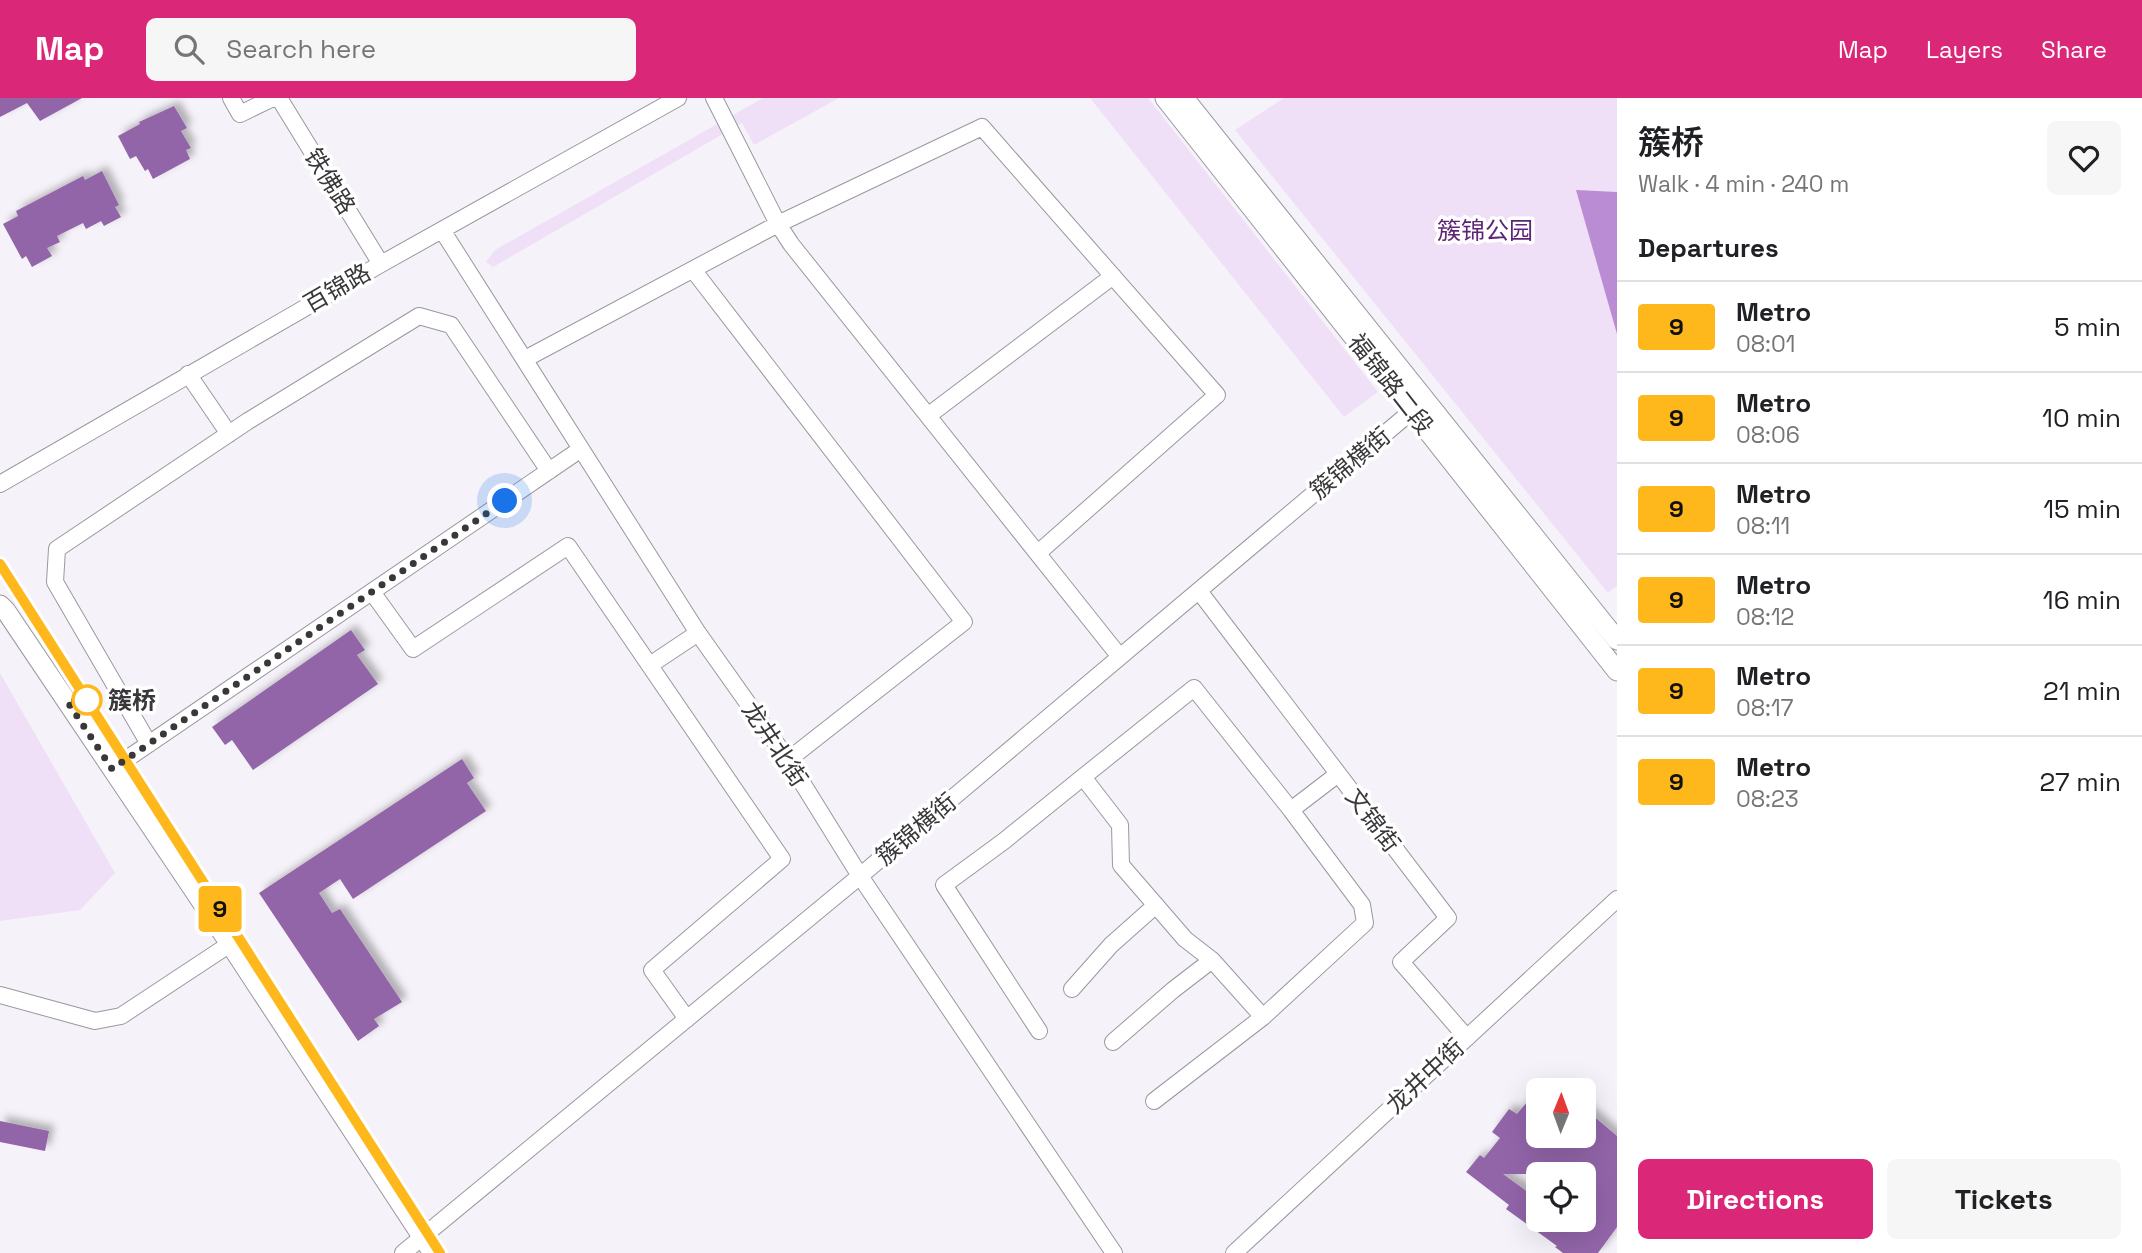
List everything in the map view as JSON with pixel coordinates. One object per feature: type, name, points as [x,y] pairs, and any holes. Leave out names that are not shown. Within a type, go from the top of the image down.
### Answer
[{"type":"street","name":"铁佛路","points":[[231,98],[240,114],[276,98],[381,264]]},
{"type":"street","name":"百锦路","points":[[0,484],[381,264],[678,98]]},
{"type":"street","points":[[714,98],[778,225],[1120,657]]},
{"type":"street","name":"福锦路二段","points":[[1165,98],[1617,640]]},
{"type":"street","name":"福锦路二段","points":[[1184,98],[1419,405],[1617,671]]},
{"type":"street","points":[[525,359],[778,225],[982,127],[1217,395],[1038,553]]},
{"type":"street","name":"龙井北街","points":[[442,230],[698,633],[788,760],[860,876],[1114,1253]]},
{"type":"street","points":[[694,271],[964,622],[788,760]]},
{"type":"street","points":[[929,415],[1112,276]]},
{"type":"street","points":[[149,744],[55,582],[57,549],[229,434],[419,316],[450,325],[549,471]]},
{"type":"street","points":[[188,374],[229,434]]},
{"type":"street","name":"簇锦横街","points":[[403,1253],[428,1245],[687,1019],[1419,405]]},
{"type":"street","points":[[112,769],[581,449]]},
{"type":"street","points":[[372,592],[413,649],[569,547],[782,859],[652,970],[687,1019]]},
{"type":"street","name":"文锦街","points":[[1199,591],[1448,918],[1401,962],[1467,1038]]},
{"type":"street","points":[[0,605],[230,944],[428,1245]]},
{"type":"street","points":[[650,665],[698,633]]},
{"type":"street","points":[[1040,1031],[944,885],[1004,841],[1194,688],[1362,905],[1365,923],[1263,1017],[1154,1101]]},
{"type":"street","points":[[1291,810],[1338,774]]},
{"type":"street","points":[[1083,776],[1120,825],[1121,865],[1185,939],[1212,960],[1263,1017]]},
{"type":"street","name":"龙井中街","points":[[1234,1253],[1617,899]]},
{"type":"street","points":[[1072,989],[1111,945],[1156,905]]},
{"type":"street","points":[[0,995],[96,1021],[121,1016],[230,944]]},
{"type":"street","points":[[1112,1041],[1212,960]]},
{"type":"green space","points":[[763,98],[839,98],[754,145],[742,123],[493,267],[486,262],[495,250]]},
{"type":"green space","points":[[1090,98],[1148,98],[1378,392],[1344,417]]},
{"type":"green space","name":"簇锦公园","points":[[1284,98],[1617,98],[1617,586],[1608,593],[1235,130]]},
{"type":"green space","points":[[0,673],[115,873],[80,910],[0,921]]},
{"type":"shaded area","points":[[1576,190],[1617,192],[1617,334]]},
{"type":"building","points":[[0,98],[82,98],[40,121],[27,103],[0,117]]},
{"type":"building","points":[[174,106],[187,128],[181,131],[191,148],[186,150],[190,159],[153,179],[136,156],[130,159],[118,136],[140,124],[139,122]]},
{"type":"building","points":[[102,171],[119,205],[115,207],[121,217],[104,226],[101,221],[86,229],[83,223],[57,236],[60,242],[47,248],[52,256],[32,267],[26,256],[22,259],[3,224],[18,216],[16,211],[83,176],[85,180]]},
{"type":"building","points":[[351,630],[365,650],[357,655],[378,684],[253,770],[232,740],[225,745],[212,727]]},
{"type":"building","points":[[462,759],[474,778],[467,783],[486,811],[353,899],[340,879],[319,893],[332,913],[340,909],[402,1002],[374,1019],[379,1026],[358,1041],[259,893]]},
{"type":"building","points":[[1526,1103],[1526,1148],[1596,1148],[1596,1118],[1617,1136],[1617,1227],[1598,1253],[1563,1253],[1538,1232],[1596,1232],[1596,1162],[1526,1162],[1526,1174],[1503,1174],[1526,1191],[1526,1224],[1506,1209],[1509,1205],[1466,1172],[1480,1155],[1484,1158],[1500,1138],[1492,1132],[1509,1109],[1517,1114]]},
{"type":"building","points":[[0,1121],[49,1131],[45,1151],[0,1142]]},
{"type":"metro line","name":"9","points":[[0,564],[440,1253]]},
{"type":"place","name":"簇桥","points":[[87,700]]},
{"type":"route","points":[[87,700],[67,701],[112,769],[505,501]]}]
